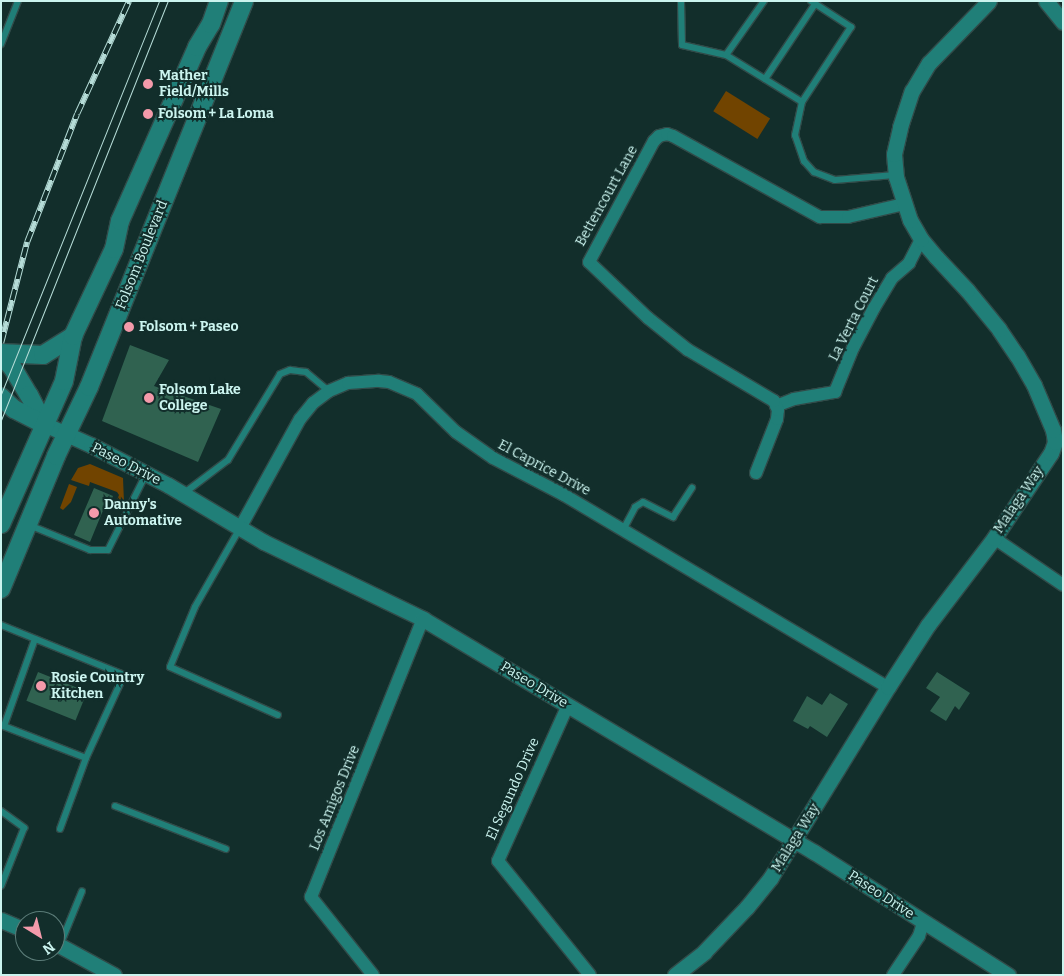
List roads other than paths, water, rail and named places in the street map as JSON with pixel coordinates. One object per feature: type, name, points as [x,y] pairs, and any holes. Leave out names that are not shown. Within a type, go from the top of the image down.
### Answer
[{"type":"main road","name":"Folsom Boulevard","points":[[1,524],[64,381],[73,336],[114,249],[124,211],[196,47],[211,24],[220,1]]},
{"type":"main road","name":"Folsom Boulevard","points":[[1,589],[27,524],[93,378],[244,1]]},
{"type":"main road","points":[[1,355],[42,355],[73,336]]},
{"type":"main road","points":[[1,355],[12,367],[44,424]]},
{"type":"main road","points":[[1,396],[14,409],[44,424]]},
{"type":"street","name":"Malaga Way","points":[[675,975],[704,952],[747,907],[771,877],[928,625],[994,538],[1051,453],[1054,442],[1053,430],[1034,385],[999,329],[921,239],[904,204],[896,175],[894,154],[900,127],[912,91],[920,76],[941,49],[989,1]]},
{"type":"street","points":[[1046,1],[1063,22]]},
{"type":"street","name":"Bettencourt Lane","points":[[776,406],[770,397],[688,350],[648,318],[589,262],[654,141],[659,136],[667,134],[673,136],[820,217],[848,217],[904,204]]},
{"type":"street","name":"La Verta Court","points":[[776,406],[794,400],[835,392],[853,348],[874,308],[892,278],[909,263],[921,239]]},
{"type":"street","name":"El Caprice Drive","points":[[240,528],[300,419],[313,403],[330,391],[348,383],[365,381],[389,382],[408,389],[425,400],[456,432],[474,446],[623,530],[888,687]]},
{"type":"street","points":[[756,473],[777,420],[776,406]]},
{"type":"street","name":"Paseo Drive","points":[[44,424],[146,474],[299,560],[423,619],[795,841],[1008,975]]},
{"type":"street","points":[[994,538],[1063,585]]},
{"type":"street","name":"Los Amigos Drive","points":[[373,975],[311,897],[423,619]]},
{"type":"street","name":"El Segundo Drive","points":[[568,705],[498,860],[590,975]]},
{"type":"street","points":[[1,920],[15,926]]},
{"type":"street","points":[[893,975],[919,936],[923,922]]},
{"type":"street","points":[[65,948],[111,974]]},
{"type":"lane","points":[[1,44],[18,1]]},
{"type":"lane","points":[[681,1],[682,45],[726,55],[802,102]]},
{"type":"lane","points":[[726,55],[764,1]]},
{"type":"lane","points":[[765,79],[813,2],[851,28],[802,102],[795,135],[804,161],[814,172],[835,180],[896,175]]},
{"type":"lane","points":[[183,494],[228,460],[280,374],[290,370],[306,372],[330,391]]},
{"type":"lane","points":[[27,524],[90,550],[108,550],[146,474]]},
{"type":"lane","points":[[623,530],[635,507],[643,502],[673,517],[692,488]]},
{"type":"lane","points":[[240,528],[195,607],[170,667],[278,715]]},
{"type":"lane","points":[[1,625],[124,675],[86,758],[60,829]]},
{"type":"lane","points":[[35,639],[2,726],[86,758]]},
{"type":"lane","points":[[115,806],[226,849]]},
{"type":"lane","points":[[1,811],[24,828],[1,886]]},
{"type":"lane","points":[[65,927],[82,891]]},
{"type":"tram line","points":[[1,394],[159,1]]},
{"type":"tram line","points":[[1,420],[168,1]]},
{"type":"railway","points":[[1,343],[27,242],[77,114],[129,1]]},
{"type":"place","name":"Mather Field/Mills","points":[[148,84]]},
{"type":"place","name":"Folsom + La Loma","points":[[148,114]]},
{"type":"place","name":"Folsom + Paseo","points":[[129,327]]},
{"type":"place","name":"Folsom Lake College","points":[[149,398]]},
{"type":"place","name":"Danny's Automative","points":[[94,513]]},
{"type":"place","name":"Rosie Country Kitchen","points":[[41,686]]}]
